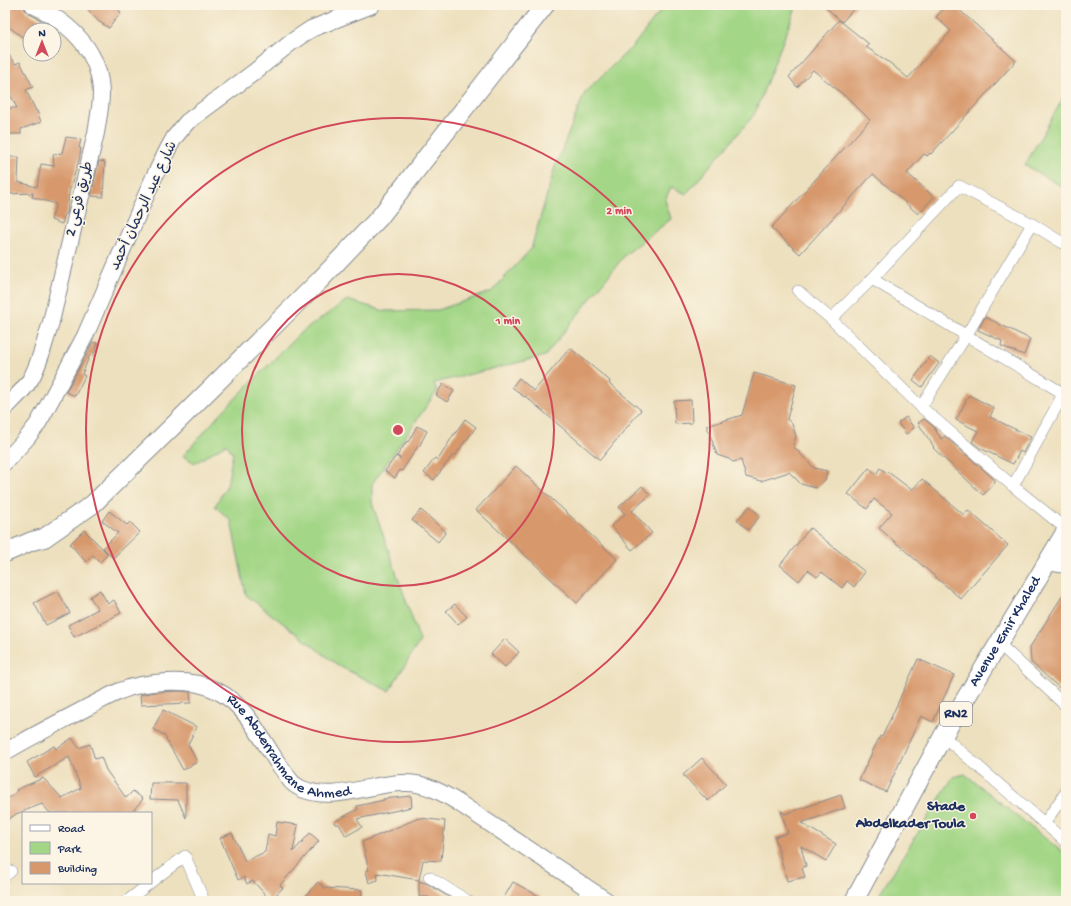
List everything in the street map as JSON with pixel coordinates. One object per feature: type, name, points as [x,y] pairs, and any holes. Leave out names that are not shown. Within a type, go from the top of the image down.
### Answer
[{"type":"main road","name":"طريق فرعي 2","points":[[5,408],[25,388],[31,379],[50,326],[94,141],[100,109],[101,94],[98,70],[85,44],[61,21],[33,5]]},
{"type":"main road","name":"شارع عبد الرحمان أحمد","points":[[5,462],[29,434],[45,411],[85,336],[154,177],[174,138],[187,122],[293,41],[312,30],[372,5]]},
{"type":"main road","points":[[5,553],[32,541],[44,538],[93,504],[314,286],[379,218],[545,5]]},
{"type":"main road","name":"Avenue Emir Khaled","points":[[854,901],[943,736],[1066,530]]},
{"type":"main road","points":[[5,565],[35,549],[44,538]]},
{"type":"main road","points":[[1048,562],[1066,565]]},
{"type":"main road","name":"Rue Abderrahmane Ahmed","points":[[5,752],[46,728],[120,691],[136,686],[161,683],[184,682],[200,685],[214,689],[238,707],[248,719],[290,781],[301,788],[329,794],[407,783],[428,786],[459,803],[585,895],[607,901]]},
{"type":"street","points":[[831,319],[872,279],[960,186],[1032,224],[1066,245]]},
{"type":"street","points":[[921,407],[966,336],[1032,224]]},
{"type":"street","points":[[872,279],[966,336],[1065,392],[1013,486]]},
{"type":"street","points":[[798,291],[831,319],[921,407],[1066,530]]},
{"type":"street","points":[[998,642],[1066,706]]},
{"type":"street","points":[[943,736],[1066,842]]},
{"type":"street","points":[[1044,824],[1066,792]]},
{"type":"street","points":[[152,882],[185,856],[204,901]]},
{"type":"street","points":[[429,877],[468,901]]},
{"type":"street","points":[[127,901],[150,884]]},
{"type":"green space","points":[[665,5],[797,5],[754,115],[686,194],[671,187],[665,200],[671,219],[625,255],[545,356],[434,383],[437,391],[372,484],[372,503],[420,641],[389,691],[339,666],[246,595],[231,521],[215,506],[227,485],[233,453],[226,444],[195,463],[183,456],[220,414],[299,334],[347,300],[385,311],[438,310],[491,292],[531,249],[555,167],[585,92],[633,46]]},
{"type":"green space","points":[[1066,93],[1066,189],[1025,165]]},
{"type":"green space","name":"Stade Abdelkader Toula","points":[[965,774],[1066,855],[1066,901],[878,901],[877,898],[953,777]]},
{"type":"building","points":[[5,5],[24,5],[25,10],[28,13],[44,22],[22,22],[22,37],[5,24]]},
{"type":"building","points":[[84,5],[112,5],[121,12],[109,28],[98,21]]},
{"type":"building","points":[[823,5],[857,5],[842,22]]},
{"type":"building","points":[[947,5],[954,5],[1016,61],[931,154],[930,153],[927,156],[924,154],[907,173],[934,197],[918,214],[873,174],[800,254],[771,228],[870,120],[850,100],[813,70],[797,87],[789,77],[839,20],[869,44],[866,47],[890,63],[908,78],[951,31],[936,17]]},
{"type":"building","points":[[5,49],[15,64],[20,62],[33,87],[26,90],[41,122],[21,129],[21,134],[5,134],[5,108],[17,108],[5,84]]},
{"type":"building","points":[[66,137],[81,139],[79,148],[81,148],[79,160],[69,192],[67,214],[65,214],[62,224],[51,220],[56,204],[32,197],[33,193],[5,194],[5,157],[19,157],[18,182],[37,187],[41,164],[54,166],[53,154],[62,153]]},
{"type":"building","points":[[99,161],[105,162],[103,197],[91,196]]},
{"type":"building","points":[[985,317],[1030,339],[1024,355],[1001,346],[1002,341],[978,330]]},
{"type":"building","points":[[93,342],[98,344],[93,356],[90,355],[82,374],[85,376],[75,396],[66,392]]},
{"type":"building","points":[[570,348],[610,381],[609,383],[641,410],[600,460],[525,396],[524,397],[512,387],[519,378],[534,391]]},
{"type":"building","points":[[930,356],[939,363],[922,387],[913,380]]},
{"type":"building","points":[[754,373],[796,385],[787,419],[792,424],[796,436],[793,446],[814,468],[827,471],[825,480],[816,488],[801,484],[789,472],[761,481],[746,477],[741,460],[733,462],[717,455],[707,426],[742,415]]},
{"type":"building","points":[[443,384],[454,391],[447,402],[436,395]]},
{"type":"building","points":[[969,395],[994,408],[990,417],[1031,437],[1023,453],[1020,451],[1013,464],[980,448],[972,442],[978,431],[956,420]]},
{"type":"building","points":[[691,400],[692,423],[675,424],[674,401]]},
{"type":"building","points":[[906,417],[914,428],[906,434],[898,423]]},
{"type":"building","points":[[465,419],[476,427],[455,456],[453,455],[434,480],[424,473],[435,458],[438,460]]},
{"type":"building","points":[[924,419],[933,426],[941,439],[945,436],[996,481],[983,495],[933,448],[934,447],[918,423]]},
{"type":"building","points":[[417,426],[427,431],[419,447],[418,446],[402,471],[400,470],[395,478],[385,471],[396,456],[400,459],[397,456],[407,441],[408,442]]},
{"type":"building","points":[[516,466],[617,559],[577,603],[476,510]]},
{"type":"building","points":[[869,468],[876,474],[880,468],[887,473],[888,472],[912,490],[922,479],[964,515],[968,510],[1008,545],[961,599],[879,528],[892,513],[874,499],[867,509],[848,494]]},
{"type":"building","points":[[642,486],[650,495],[632,511],[652,533],[632,550],[611,526],[625,514],[619,507]]},
{"type":"building","points":[[750,506],[760,516],[748,530],[737,520]]},
{"type":"building","points":[[421,510],[446,532],[438,542],[412,520]]},
{"type":"building","points":[[109,511],[127,525],[130,522],[140,532],[113,558],[103,548],[118,533],[102,521]]},
{"type":"building","points":[[810,528],[865,572],[854,587],[847,581],[842,588],[822,572],[817,577],[808,570],[799,581],[780,565]]},
{"type":"building","points":[[84,530],[108,554],[100,562],[93,555],[86,562],[70,544]]},
{"type":"building","points":[[100,590],[108,604],[114,600],[121,613],[74,637],[68,625],[98,609],[90,597]]},
{"type":"building","points":[[1066,590],[1066,694],[1031,662],[1030,647]]},
{"type":"building","points":[[58,591],[70,613],[46,625],[34,603]]},
{"type":"building","points":[[455,604],[467,617],[458,624],[446,611]]},
{"type":"building","points":[[505,639],[519,652],[505,667],[491,654]]},
{"type":"building","points":[[918,659],[954,675],[933,722],[921,716],[886,792],[859,780],[880,736],[882,737]]},
{"type":"building","points":[[155,692],[190,692],[191,703],[141,705],[140,695]]},
{"type":"building","points":[[163,710],[197,727],[188,744],[197,762],[183,770],[164,735],[153,729]]},
{"type":"building","points":[[72,738],[79,748],[90,744],[95,759],[101,757],[106,770],[126,798],[133,791],[143,799],[132,812],[49,812],[42,804],[16,814],[5,822],[5,801],[17,792],[16,790],[43,778],[62,798],[81,788],[69,757],[35,777],[27,762],[54,746],[56,749]]},
{"type":"building","points":[[702,758],[726,784],[708,801],[683,775]]},
{"type":"building","points":[[151,783],[186,783],[186,818],[178,800],[150,799]]},
{"type":"building","points":[[841,795],[845,808],[801,823],[836,844],[826,861],[801,846],[806,866],[802,868],[805,877],[787,881],[775,837],[788,833],[781,811],[785,814]]},
{"type":"building","points":[[411,796],[412,807],[357,819],[362,827],[346,836],[339,824],[335,824],[334,822],[358,809],[357,806],[384,800],[383,799]]},
{"type":"building","points":[[419,818],[445,821],[441,861],[423,860],[419,880],[377,873],[378,880],[369,883],[366,871],[369,870],[362,842]]},
{"type":"building","points":[[277,822],[298,825],[293,852],[310,833],[319,841],[280,885],[283,888],[270,900],[253,881],[247,884],[244,877],[238,880],[220,838],[232,833],[245,861],[265,852],[268,834],[275,836]]},
{"type":"building","points":[[419,881],[428,884],[455,901],[428,901],[429,897],[419,897]]},
{"type":"building","points":[[318,882],[325,888],[362,890],[361,901],[301,901]]},
{"type":"building","points":[[513,882],[548,901],[502,901]]},
{"type":"place","name":"Stade Abdelkader Toula","points":[[973,816]]}]
